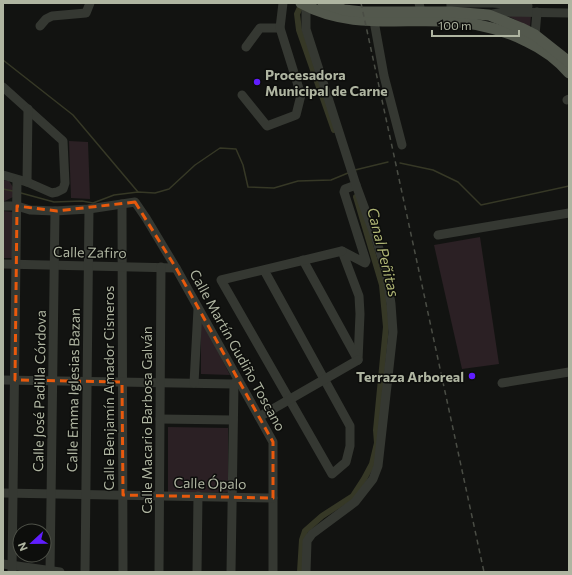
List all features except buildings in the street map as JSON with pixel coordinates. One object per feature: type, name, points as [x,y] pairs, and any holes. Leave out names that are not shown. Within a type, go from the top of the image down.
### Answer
[{"type":"main road","points":[[323,3],[344,10],[363,12],[420,7],[489,15],[534,35],[569,62]]},
{"type":"main road","points":[[304,4],[342,19],[374,21],[447,9],[486,26],[516,36],[539,47],[569,73]]},
{"type":"street","points":[[40,26],[46,19],[52,16],[86,13],[90,3]]},
{"type":"street","points":[[242,95],[267,126],[296,115],[301,96],[280,28],[283,3]]},
{"type":"street","points":[[304,4],[306,29],[349,164],[386,271],[391,304],[393,332],[378,466],[373,478],[355,502],[312,534],[307,541],[306,572]]},
{"type":"street","points":[[489,15],[504,6],[537,12],[569,13]]},
{"type":"street","points":[[447,9],[528,6]]},
{"type":"street","points":[[534,35],[537,12]]},
{"type":"street","points":[[374,21],[384,76],[402,145]]},
{"type":"street","points":[[246,47],[260,28],[280,28]]},
{"type":"street","points":[[3,87],[63,141],[65,183],[63,189],[57,192],[52,192],[27,182],[17,187]]},
{"type":"street","points":[[27,182],[28,109]]},
{"type":"street","points":[[3,175],[17,187],[13,493],[9,567],[53,572]]},
{"type":"street","points":[[264,270],[350,426],[350,446],[346,462],[332,474],[221,280],[342,251],[365,262],[366,261],[344,192],[345,189],[355,182]]},
{"type":"street","name":"Calle Martín Gudiño Toscano","points":[[122,204],[135,202],[146,218],[198,308],[236,382],[259,417],[273,442],[273,572]]},
{"type":"street","points":[[3,206],[17,206],[30,210],[55,211],[89,209],[122,204]]},
{"type":"street","name":"Calle Benjamín Amador Cisneros","points":[[122,204],[123,572]]},
{"type":"street","name":"Calle Emma Iglesias Bazan","points":[[86,572],[89,209]]},
{"type":"street","name":"Calle José Padilla Córdova","points":[[53,572],[51,494],[55,211]]},
{"type":"street","points":[[438,235],[569,213]]},
{"type":"street","points":[[342,251],[358,296],[360,314],[358,360]]},
{"type":"street","points":[[303,260],[358,360]]},
{"type":"street","name":"Calle Zafiro","points":[[3,264],[176,268]]},
{"type":"street","name":"Calle Macario Barbosa Galván","points":[[160,572],[161,267]]},
{"type":"street","points":[[194,383],[198,308]]},
{"type":"street","points":[[259,417],[358,360]]},
{"type":"street","points":[[502,383],[569,372]]},
{"type":"street","points":[[3,380],[194,383],[236,382],[233,420],[231,572]]},
{"type":"street","points":[[160,419],[233,420]]},
{"type":"street","name":"Calle Ópalo","points":[[3,493],[273,498]]},
{"type":"street","points":[[196,572],[198,496]]},
{"type":"highlighted area","points":[[135,202],[176,268],[273,442],[273,498],[123,495],[122,382],[15,380],[17,206],[57,211]]},
{"type":"shaded area","points":[[506,15],[531,16],[530,27]]},
{"type":"shaded area","points":[[69,141],[88,142],[90,199],[71,198]]},
{"type":"shaded area","points":[[3,180],[9,181],[13,187],[13,197],[3,202]]},
{"type":"shaded area","points":[[3,211],[12,212],[12,258],[3,258]]},
{"type":"shaded area","points":[[480,237],[499,364],[462,369],[434,245]]},
{"type":"shaded area","points":[[201,319],[230,375],[201,374]]},
{"type":"shaded area","points":[[168,427],[228,428],[228,492],[168,492]]},
{"type":"waterway","name":"Canal Peñitas","points":[[302,3],[297,14],[299,30],[334,130]]},
{"type":"waterway","points":[[3,60],[73,115],[138,192]]},
{"type":"waterway","points":[[21,193],[54,202],[82,201],[93,203],[114,195],[138,192],[155,193],[169,189],[195,165],[220,148],[236,149],[243,165],[248,187],[274,188],[298,181],[331,180],[348,173]]},
{"type":"waterway","points":[[355,170],[388,162]]},
{"type":"waterway","points":[[400,163],[433,170],[458,182],[481,205],[569,186]]},
{"type":"waterway","points":[[3,189],[13,191]]},
{"type":"waterway","name":"Canal Peñitas","points":[[300,572],[302,540],[305,531],[322,516],[353,496],[372,464],[377,443],[376,430],[386,327],[382,285],[356,197]]},
{"type":"railway","points":[[361,3],[484,572]]},
{"type":"place","name":"Procesadora Municipal de Carne","points":[[257,82]]},
{"type":"place","name":"Terraza Arboreal","points":[[472,376]]}]
